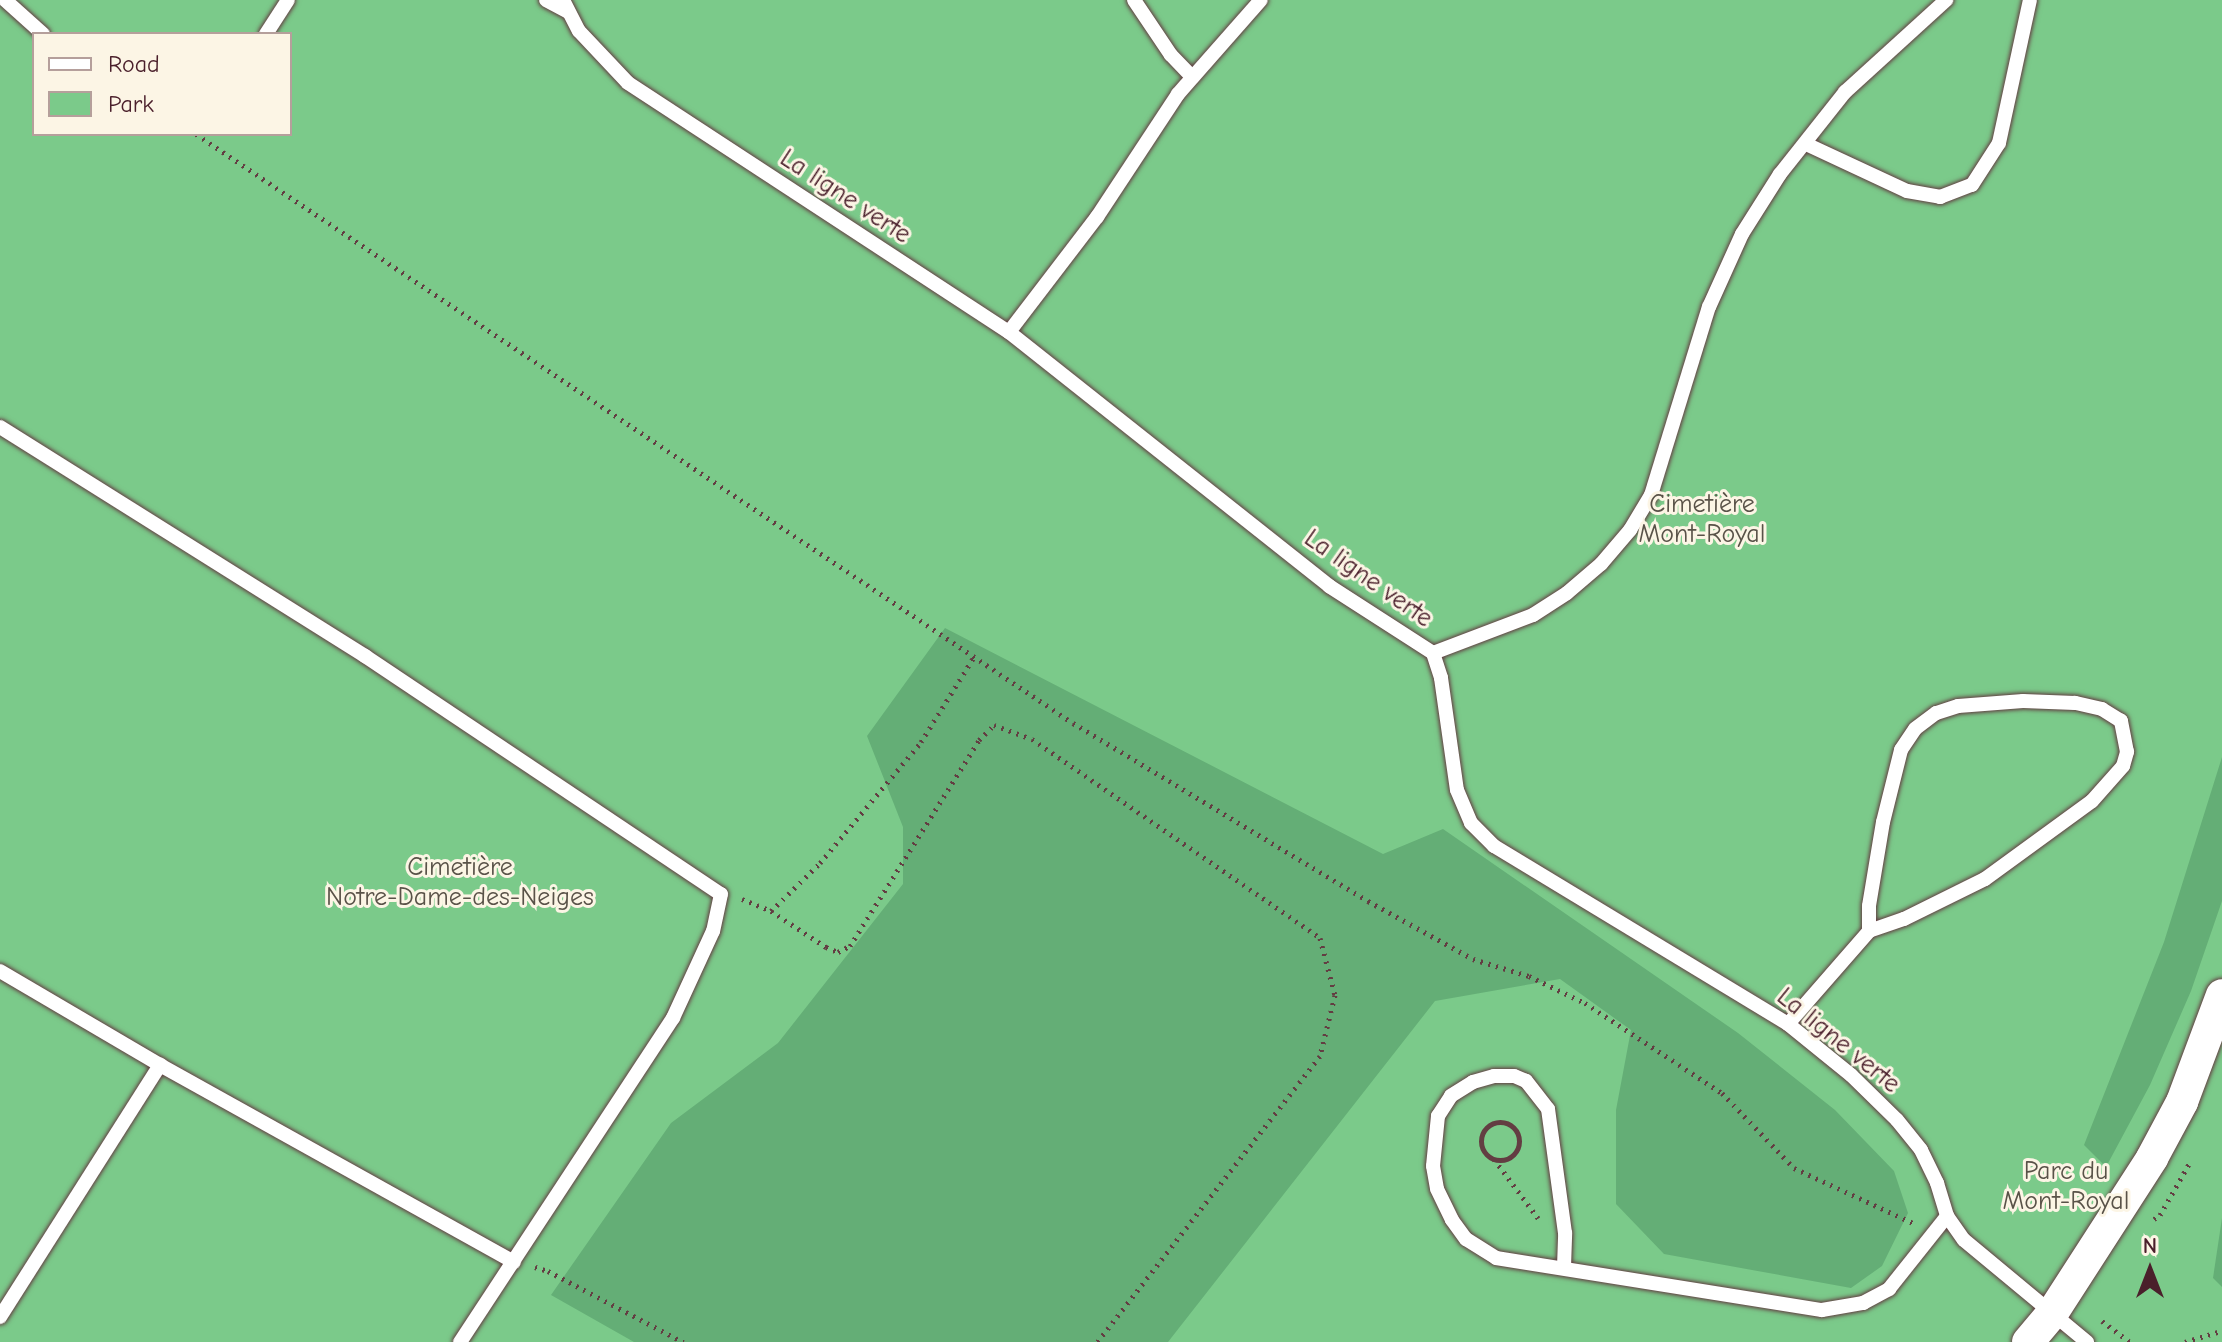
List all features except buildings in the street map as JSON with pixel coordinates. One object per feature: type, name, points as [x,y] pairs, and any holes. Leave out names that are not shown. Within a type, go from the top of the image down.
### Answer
[{"type":"street","points":[[2182,1102],[2222,995]]},
{"type":"street","points":[[2028,1342],[2051,1315],[2121,1209],[2182,1102],[2211,1066],[2222,1042]]},
{"type":"lane","points":[[5,0],[41,32]]},
{"type":"lane","points":[[267,32],[288,0]]},
{"type":"lane","points":[[546,0],[565,5]]},
{"type":"lane","points":[[1134,0],[1171,55],[1192,77]]},
{"type":"lane","points":[[1009,332],[1097,217],[1192,77],[1261,0]]},
{"type":"lane","points":[[1433,653],[1533,615],[1567,593],[1601,564],[1630,530],[1651,495],[1709,307],[1742,234],[1780,174],[1845,92],[1946,0]]},
{"type":"lane","points":[[1806,144],[1907,191],[1940,197],[1972,185],[1999,143],[2030,0]]},
{"type":"lane","name":"La ligne verte","points":[[565,5],[600,55],[628,83],[1009,332],[1329,586],[1433,653],[1441,678],[1457,790],[1471,823],[1494,846],[1788,1024],[1851,1075],[1897,1120],[1921,1150],[1937,1183],[1947,1216],[1964,1240],[2027,1289],[2051,1315],[2087,1342]]},
{"type":"lane","points":[[0,427],[365,656],[721,894],[713,931],[673,1018],[460,1342]]},
{"type":"lane","points":[[1788,1024],[1869,931],[1904,919],[1985,879],[2092,801],[2123,766],[2127,752],[2121,721],[2102,709],[2075,703],[2023,701],[1958,706],[1936,713],[1915,729],[1901,750],[1883,822],[1869,906],[1869,931]]},
{"type":"lane","points":[[0,971],[160,1065],[514,1262]]},
{"type":"lane","points":[[0,1317],[160,1065]]},
{"type":"lane","points":[[1564,1267],[1565,1233],[1553,1131],[1540,1096],[1526,1081],[1514,1076],[1494,1076],[1473,1082],[1451,1096],[1438,1116],[1433,1166],[1437,1189],[1452,1220],[1481,1252],[1496,1258],[1822,1310],[1863,1303],[1889,1289],[1947,1216]]},
{"type":"path","points":[[199,136],[1073,723],[1368,901],[1473,959],[1529,976],[1585,1003],[1722,1093],[1794,1168],[1832,1189],[1934,1232]]},
{"type":"path","points":[[771,911],[820,863],[921,742],[974,657]]},
{"type":"path","points":[[721,894],[771,911],[838,952],[850,946],[979,740],[994,725],[1032,739],[1320,938],[1335,995],[1320,1056],[1097,1342]]},
{"type":"path","points":[[1493,1159],[1506,1160],[1519,1147],[1518,1134],[1510,1125],[1492,1124],[1483,1133],[1484,1151],[1539,1220],[1565,1233]]},
{"type":"path","points":[[514,1262],[548,1271],[683,1342]]},
{"type":"path","points":[[2099,1319],[2130,1342]]},
{"type":"path","points":[[2185,1342],[2222,1331]]},
{"type":"green space","points":[[0,0],[2222,0],[2222,1342],[0,1342]]},
{"type":"green space","points":[[945,628],[1383,854],[1443,829],[1738,1033],[1835,1110],[1894,1171],[1908,1213],[1882,1266],[1851,1288],[1664,1254],[1616,1204],[1616,1110],[1631,1030],[1560,979],[1435,1001],[1168,1342],[634,1342],[551,1295],[671,1123],[778,1043],[903,884],[903,827],[867,736]]},
{"type":"green space","points":[[2222,757],[2222,901],[2191,991],[2150,1085],[2106,1167],[2084,1145],[2164,942]]},
{"type":"green space","points":[[2222,1218],[2222,1287],[2213,1278]]},
{"type":"park label","name":"Cimetière Mont-Royal","points":[[1702,520]]},
{"type":"park label","name":"Cimetière Notre-Dame-des-Neiges","points":[[460,883]]},
{"type":"park label","name":"Parc du Mont-Royal","points":[[2066,1187]]}]
